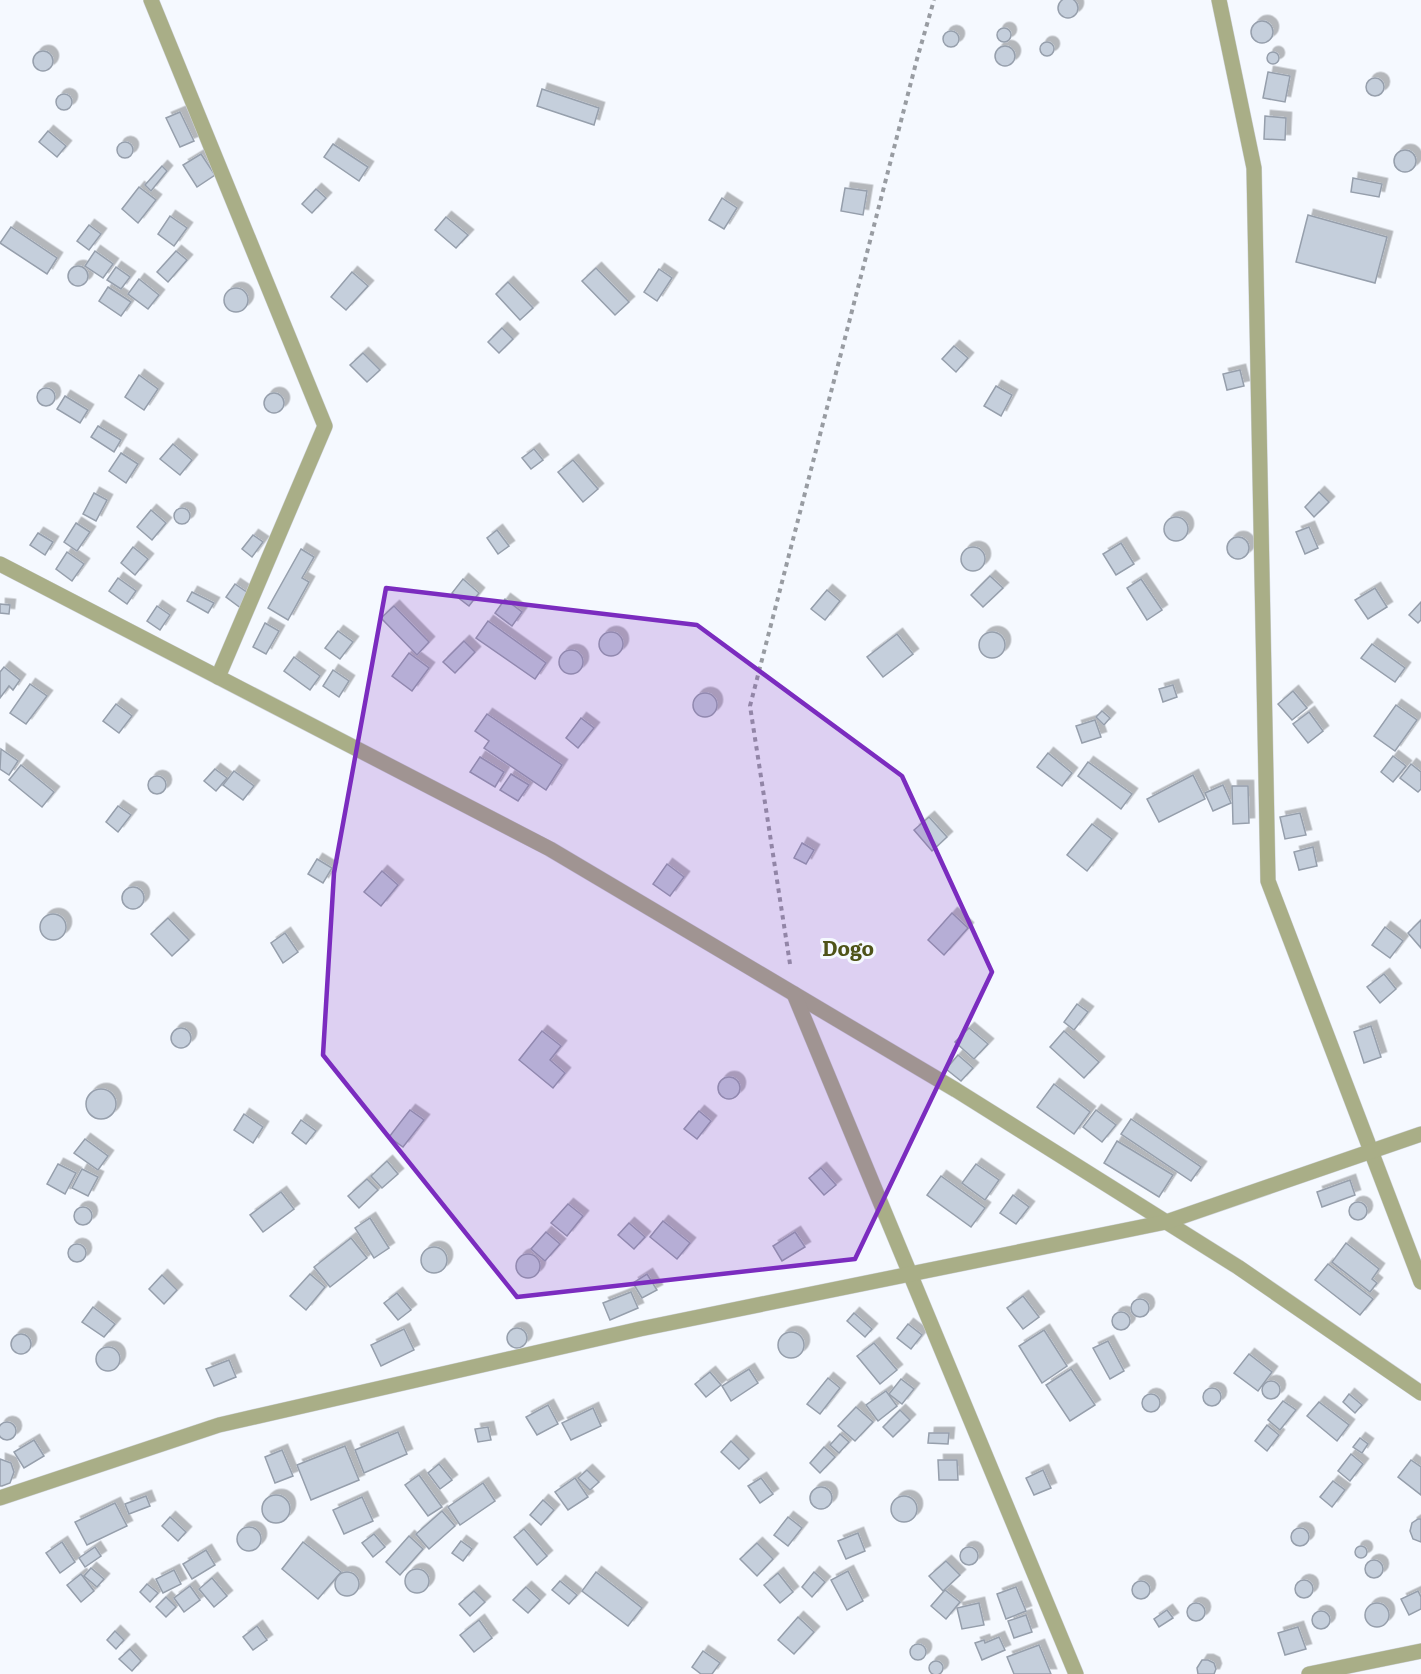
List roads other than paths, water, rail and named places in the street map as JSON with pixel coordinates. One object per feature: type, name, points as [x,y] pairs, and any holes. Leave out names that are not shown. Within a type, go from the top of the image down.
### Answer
[{"type":"street","points":[[151,0],[325,426],[218,677]]},
{"type":"street","points":[[1219,0],[1254,168],[1268,881],[1421,1282]]},
{"type":"street","points":[[0,564],[550,849],[956,1090],[1238,1267],[1421,1393]]},
{"type":"street","points":[[794,994],[1076,1674]]},
{"type":"street","points":[[0,1497],[219,1425],[640,1329],[1166,1222],[1421,1134]]},
{"type":"street","points":[[1309,1674],[1421,1651]]},
{"type":"district","name":"Dogo","points":[[848,949]]}]
